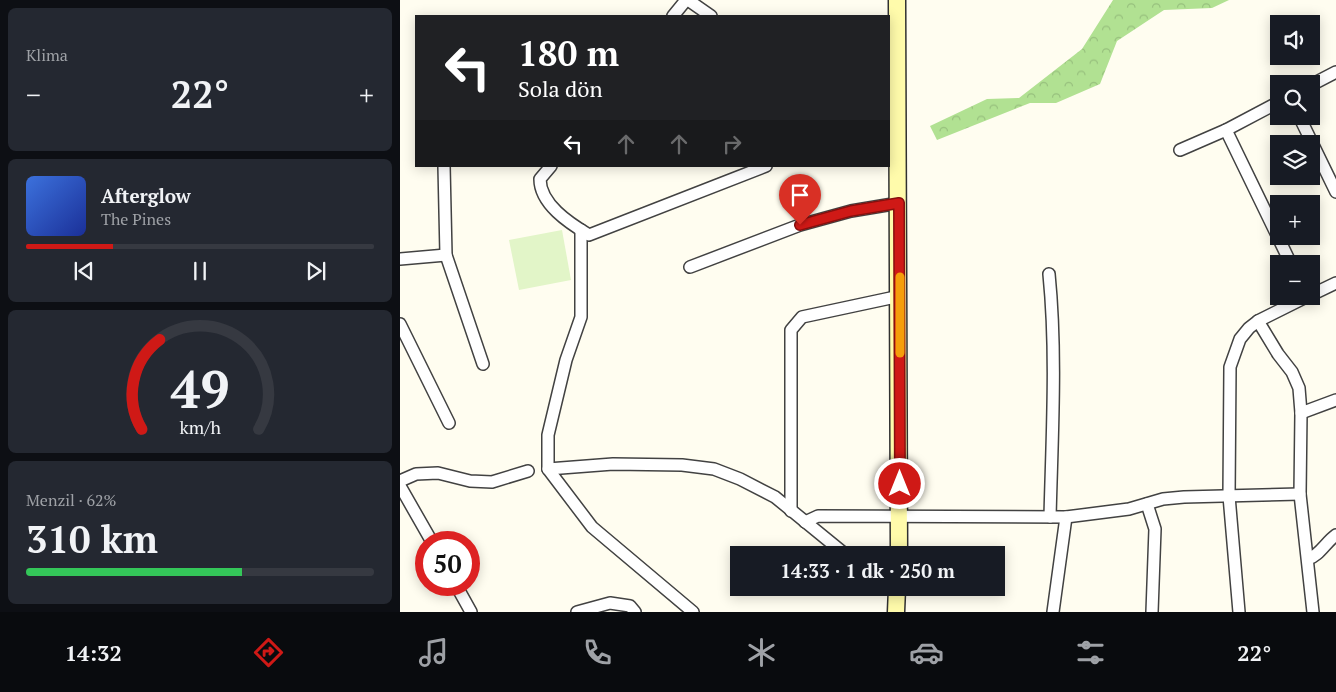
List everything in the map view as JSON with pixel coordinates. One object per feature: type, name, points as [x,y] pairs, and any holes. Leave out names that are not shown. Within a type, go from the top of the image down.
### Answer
[{"type":"main road","points":[[897,0],[894,139],[899,203],[900,546]]},
{"type":"main road","points":[[896,596],[896,612]]},
{"type":"main road","points":[[898,596],[904,612]]},
{"type":"street","points":[[674,15],[687,0],[710,15]]},
{"type":"street","points":[[1320,80],[1336,72]]},
{"type":"street","points":[[1180,150],[1226,130],[1270,107]]},
{"type":"street","points":[[1303,125],[1336,192]]},
{"type":"street","points":[[1226,130],[1287,255]]},
{"type":"street","points":[[444,167],[446,255],[483,364]]},
{"type":"street","points":[[549,167],[540,179],[540,191],[567,222],[589,235],[763,167]]},
{"type":"street","points":[[690,267],[800,225],[851,211],[899,203]]},
{"type":"street","points":[[581,230],[581,317],[566,360],[548,435],[548,468],[592,527],[693,612]]},
{"type":"street","points":[[400,259],[446,255]]},
{"type":"street","points":[[1049,274],[1053,309],[1054,377],[1050,517]]},
{"type":"street","points":[[1320,291],[1336,283]]},
{"type":"street","points":[[791,511],[791,330],[802,317],[900,296]]},
{"type":"street","points":[[1239,612],[1229,496],[1230,367],[1240,339],[1249,328],[1258,321],[1291,305]]},
{"type":"street","points":[[1258,321],[1278,354],[1292,372],[1299,388],[1301,413],[1300,494],[1313,612]]},
{"type":"street","points":[[400,324],[449,423]]},
{"type":"street","points":[[1301,413],[1336,400]]},
{"type":"street","points":[[548,468],[613,464],[682,465],[714,469],[740,479],[775,497],[835,546]]},
{"type":"street","points":[[400,481],[416,474],[438,473],[470,482],[492,482],[528,471]]},
{"type":"street","points":[[400,486],[426,531]]},
{"type":"street","points":[[805,522],[818,516],[1066,517],[1129,509],[1163,499],[1300,494]]},
{"type":"street","points":[[1147,504],[1154,529],[1152,612]]},
{"type":"street","points":[[1053,612],[1066,517]]},
{"type":"street","points":[[1308,559],[1313,558],[1326,541],[1336,535]]},
{"type":"street","points":[[462,596],[471,612]]},
{"type":"street","points":[[577,612],[610,603],[630,606],[635,612]]},
{"type":"green space","points":[[1113,0],[1229,0],[1212,8],[1164,10],[1117,41],[1100,84],[1056,103],[1030,103],[937,140],[930,126],[987,99],[1019,98],[1082,49]]},
{"type":"green space","points":[[562,230],[571,280],[519,290],[509,240]]},
{"type":"slow traffic","points":[[900,277],[900,353]]},
{"type":"route","points":[[800,225],[851,211],[899,203],[900,484]]}]
